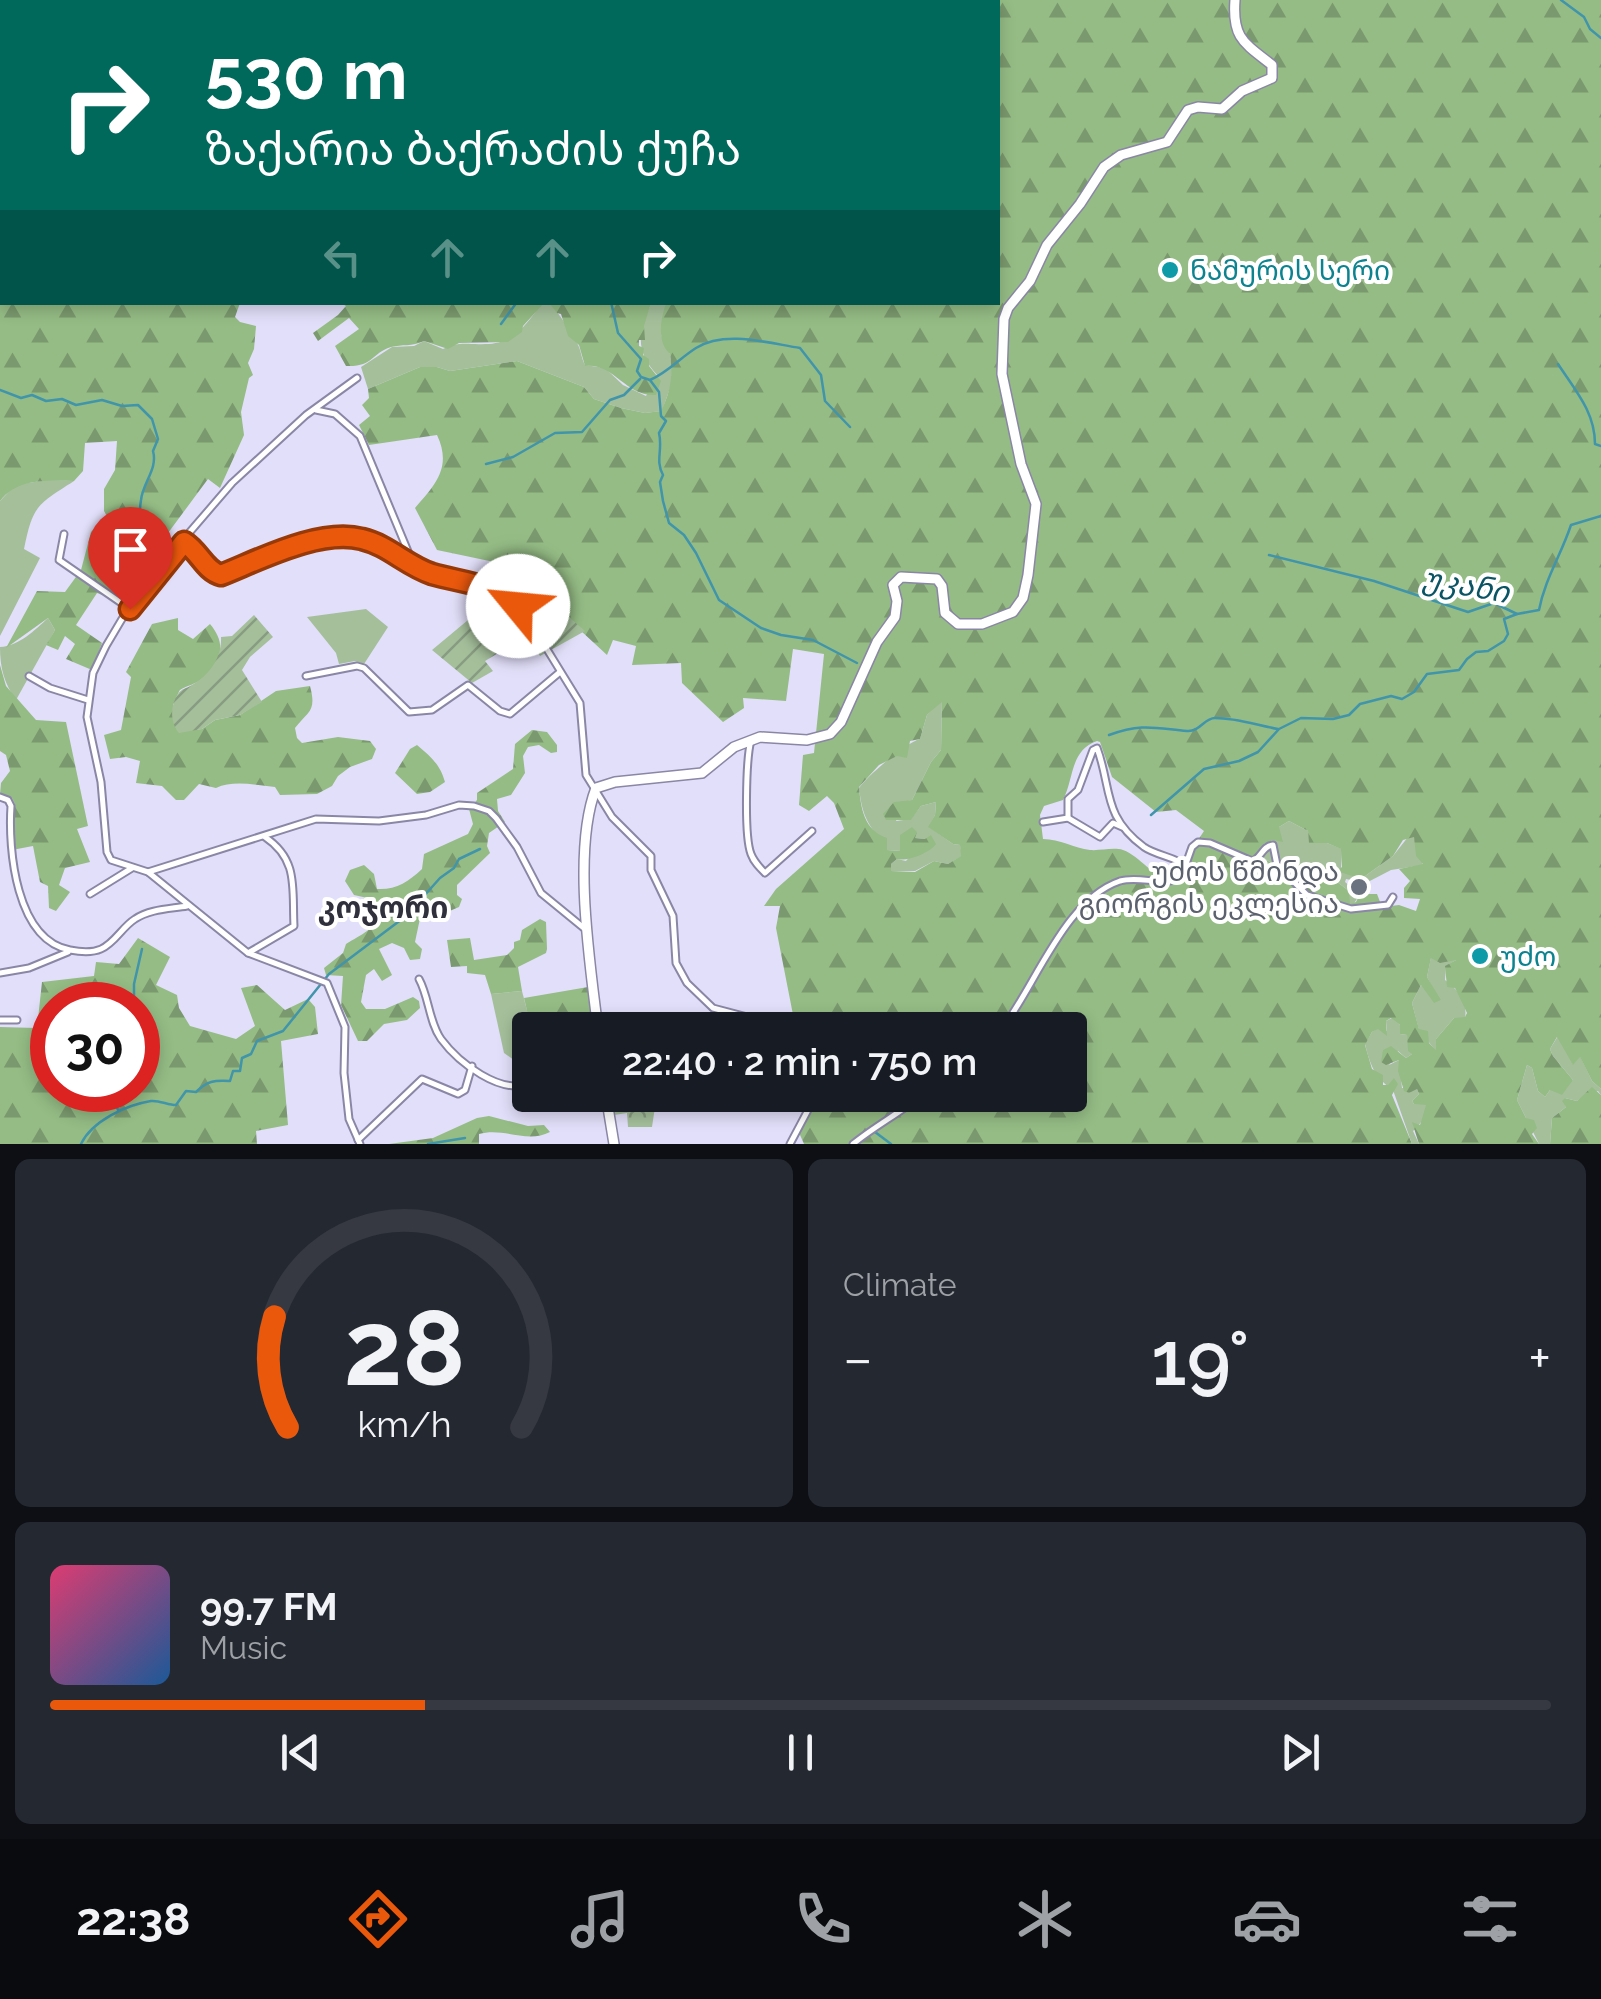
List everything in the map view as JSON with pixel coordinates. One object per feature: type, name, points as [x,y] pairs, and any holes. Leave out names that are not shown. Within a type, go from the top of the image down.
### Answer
[{"type":"main road","points":[[596,1012],[584,873],[596,788],[615,782],[702,773],[734,747],[752,739],[825,737],[838,727],[854,688],[868,668],[876,642],[896,617],[893,585],[897,578],[937,580],[942,586],[945,613],[958,624],[989,622],[1012,612],[1021,603],[1036,504],[1021,464],[1004,384],[1006,313],[1030,280],[1047,245],[1108,163],[1131,150],[1167,142],[1188,110],[1222,109],[1242,91],[1272,78],[1272,65],[1246,45],[1235,28],[1234,0]]},
{"type":"main road","points":[[609,1112],[614,1144]]},
{"type":"street","points":[[357,378],[249,465],[198,521],[106,646],[93,673],[88,700],[89,735],[100,782],[107,852],[118,865],[148,872],[248,953],[323,981],[345,1028],[347,1105],[351,1130],[358,1142],[422,1079],[458,1094],[465,1090],[472,1066]]},
{"type":"street","points":[[312,411],[335,414],[360,436],[413,564]]},
{"type":"street","points":[[64,534],[59,560],[130,609]]},
{"type":"street","points":[[184,542],[213,573],[221,575],[282,549],[348,536],[384,547],[432,574],[482,585],[507,596],[532,625],[582,707],[583,766],[612,817],[651,856],[650,870],[673,916],[676,963],[687,983],[713,1008],[728,1012]]},
{"type":"street","points":[[306,676],[364,668],[409,712],[432,710],[468,685],[510,714],[560,672]]},
{"type":"street","points":[[29,676],[50,688],[88,700]]},
{"type":"street","points":[[752,739],[747,759],[748,840],[756,864],[765,873],[812,831]]},
{"type":"street","points":[[1068,818],[1068,800],[1078,790],[1097,748],[1106,776],[1107,800],[1127,830],[1162,858],[1182,862],[1187,867]]},
{"type":"street","points":[[0,798],[10,802],[13,866],[33,922],[58,947],[80,952]]},
{"type":"street","points":[[148,872],[316,819],[380,821],[426,816],[459,805],[474,806],[496,818],[517,847],[541,893],[588,930]]},
{"type":"street","points":[[1044,822],[1068,818],[1100,837],[1114,823],[1127,830]]},
{"type":"street","points":[[0,829],[9,828]]},
{"type":"street","points":[[248,953],[294,926],[293,873],[283,849],[265,837]]},
{"type":"street","points":[[1013,1012],[1078,910],[1120,881],[1180,878],[1192,847],[1198,842],[1210,843],[1252,862],[1273,844],[1277,864],[1310,896],[1350,909],[1384,906],[1393,898]]},
{"type":"street","points":[[90,894],[132,868]]},
{"type":"street","points":[[0,973],[29,968],[60,952],[102,948],[135,918],[187,906]]},
{"type":"street","points":[[419,978],[440,1038],[472,1066],[512,1086]]},
{"type":"street","points":[[0,1020],[17,1020]]},
{"type":"street","points":[[790,1144],[807,1112]]},
{"type":"street","points":[[853,1144],[900,1112]]},
{"type":"green space","points":[[1000,0],[1601,0],[1601,1089],[1592,1081],[1580,1057],[1573,1065],[1557,1037],[1550,1049],[1573,1080],[1562,1095],[1550,1090],[1545,1097],[1538,1091],[1532,1068],[1527,1065],[1517,1100],[1526,1118],[1534,1120],[1537,1128],[1532,1134],[1539,1144],[1419,1144],[1412,1122],[1420,1125],[1426,1105],[1412,1101],[1419,1094],[1417,1089],[1404,1091],[1399,1060],[1386,1065],[1381,1062],[1383,1050],[1391,1046],[1406,1058],[1412,1054],[1408,1051],[1407,1035],[1400,1034],[1400,1025],[1391,1018],[1386,1021],[1387,1036],[1378,1029],[1365,1045],[1372,1069],[1383,1075],[1383,1085],[1394,1078],[1398,1084],[1392,1095],[1412,1144],[804,1144],[797,1128],[805,1112],[1087,1112],[1087,1012],[792,1012],[776,928],[780,906],[764,906],[776,889],[844,829],[834,803],[827,796],[809,811],[799,805],[803,755],[814,753],[824,654],[793,649],[786,701],[743,698],[744,708],[723,722],[682,683],[681,663],[632,665],[636,646],[613,640],[607,655],[527,581],[496,571],[499,563],[437,550],[415,508],[440,474],[443,457],[437,435],[369,445],[359,425],[370,416],[362,405],[369,398],[368,389],[420,367],[450,371],[517,361],[584,387],[594,399],[645,413],[661,411],[671,376],[670,354],[661,337],[666,305],[1000,305]],"holes":[[[942,702],[941,750],[912,800],[894,802],[883,814],[886,820],[911,820],[921,806],[936,802],[935,815],[928,827],[960,845],[961,856],[948,864],[934,861],[915,872],[891,871],[891,864],[897,859],[918,856],[936,844],[931,835],[915,838],[917,832],[912,827],[900,835],[900,851],[887,850],[887,838],[873,830],[865,818],[859,787],[879,765],[897,756],[907,758],[910,741],[920,739],[927,715]],[[1100,742],[1112,777],[1156,812],[1176,810],[1204,831],[1182,864],[1180,877],[1157,874],[1123,850],[1090,850],[1043,839],[1040,815],[1044,806],[1063,800],[1077,758],[1088,745]],[[1289,821],[1308,831],[1309,843],[1327,843],[1341,849],[1342,867],[1337,871],[1361,879],[1393,856],[1403,840],[1414,837],[1416,856],[1423,864],[1399,869],[1410,881],[1404,888],[1404,898],[1420,899],[1416,911],[1399,905],[1382,907],[1377,894],[1360,894],[1350,904],[1349,891],[1328,875],[1328,870],[1324,868],[1318,879],[1305,862],[1299,865],[1282,859],[1282,878],[1276,883],[1270,862],[1261,856],[1264,844],[1273,840],[1283,842],[1279,827]],[[1431,958],[1440,963],[1456,960],[1445,966],[1447,987],[1455,988],[1467,1013],[1465,1017],[1454,1018],[1436,1039],[1436,1050],[1429,1043],[1428,1031],[1419,1029],[1412,1003],[1421,985],[1434,1003],[1441,1000],[1427,977]]]},
{"type":"green space","points":[[0,305],[239,305],[235,317],[256,326],[248,363],[253,375],[241,412],[244,435],[220,488],[208,479],[168,533],[166,542],[150,550],[150,557],[166,550],[147,581],[128,567],[110,598],[97,593],[76,625],[102,643],[92,670],[66,659],[75,644],[65,636],[58,650],[46,645],[55,630],[48,618],[6,648],[37,591],[65,592],[81,570],[91,532],[98,524],[110,537],[116,532],[104,511],[104,489],[115,470],[117,441],[85,443],[83,471],[74,481],[24,485],[0,501]]},
{"type":"green space","points":[[541,305],[551,305],[578,345],[585,365],[605,368],[623,385],[646,396],[657,375],[644,357],[642,332],[650,305],[666,305],[661,335],[672,370],[662,411],[645,413],[594,399],[584,387],[517,361],[450,371],[420,367],[368,389],[361,367],[392,347],[414,346],[424,341],[443,349],[459,344],[495,343],[512,336]]},
{"type":"green space","points":[[542,305],[522,332],[508,342],[459,343],[448,349],[424,341],[391,347],[367,362],[346,366],[335,346],[359,329],[349,318],[318,341],[313,333],[346,306]]},
{"type":"green space","points":[[551,305],[650,305],[644,326],[645,340],[639,340],[639,346],[644,348],[643,355],[661,381],[656,395],[636,391],[604,370],[585,366],[579,345],[568,336],[561,314]]},
{"type":"green space","points":[[74,481],[44,501],[34,514],[24,549],[40,558],[0,636],[0,501],[15,485]]},
{"type":"green space","points":[[496,571],[527,581],[585,631],[540,656],[527,636],[485,661],[493,671],[472,683],[432,650],[486,605]]},
{"type":"green space","points":[[366,609],[388,627],[364,664],[339,664],[336,653],[307,617]]},
{"type":"green space","points":[[254,615],[273,637],[250,657],[242,670],[262,702],[240,715],[179,733],[172,714],[178,694],[209,671],[217,658],[221,637],[232,636]]},
{"type":"green space","points":[[48,618],[55,630],[16,700],[4,675],[0,647],[20,641]]},
{"type":"green space","points":[[178,618],[178,630],[193,639],[210,624],[220,646],[218,659],[209,673],[180,690],[173,705],[192,730],[240,715],[276,691],[310,686],[312,706],[295,728],[297,738],[302,743],[338,737],[370,741],[376,749],[372,759],[350,767],[332,786],[317,794],[280,795],[275,787],[252,784],[216,788],[199,784],[184,800],[176,800],[162,786],[136,783],[140,761],[126,757],[110,759],[104,735],[121,730],[131,677],[126,672],[152,624]]},
{"type":"green space","points":[[0,665],[6,686],[36,720],[66,722],[88,826],[77,829],[90,862],[65,868],[59,885],[70,892],[56,911],[49,908],[48,886],[40,882],[33,846],[12,850],[15,804],[12,798],[0,794],[1,783],[10,771],[6,755],[0,751]]},
{"type":"green space","points":[[942,701],[941,750],[912,800],[904,802],[896,821],[911,819],[921,806],[936,802],[929,827],[960,845],[962,856],[948,864],[934,861],[915,871],[891,871],[891,864],[897,859],[906,861],[925,839],[915,838],[901,851],[886,850],[865,815],[859,788],[888,760],[920,739],[927,715]]},
{"type":"green space","points":[[532,730],[547,732],[557,745],[557,752],[551,753],[539,745],[528,747],[523,756],[525,773],[511,795],[497,799],[505,822],[489,833],[490,853],[457,885],[457,895],[462,899],[459,907],[445,913],[428,904],[422,909],[415,942],[422,949],[420,959],[410,960],[404,948],[392,943],[379,949],[392,975],[382,981],[374,969],[366,975],[361,1002],[366,1009],[385,1009],[413,997],[420,1008],[407,1020],[384,1024],[367,1041],[358,1041],[341,1005],[343,976],[326,975],[324,968],[343,953],[346,944],[372,927],[377,916],[372,899],[354,895],[345,881],[350,870],[364,865],[374,874],[377,889],[396,887],[412,878],[422,869],[424,854],[468,834],[473,824],[469,809],[477,800],[477,793],[513,769],[515,744]]},
{"type":"green space","points":[[417,745],[438,766],[445,782],[430,792],[417,794],[395,773],[410,749]]},
{"type":"green space","points":[[1289,821],[1308,831],[1310,843],[1327,843],[1342,849],[1341,868],[1361,879],[1393,856],[1408,837],[1414,837],[1423,865],[1391,870],[1366,883],[1346,879],[1360,894],[1353,905],[1349,904],[1349,891],[1328,875],[1319,879],[1286,859],[1282,878],[1276,884],[1270,862],[1261,856],[1264,844],[1273,840],[1279,827]]},
{"type":"green space","points":[[540,919],[546,922],[546,953],[518,967],[522,991],[491,994],[485,975],[467,973],[467,966],[451,967],[447,940],[470,938],[474,960],[507,955],[514,942],[520,940],[522,930]]},
{"type":"green space","points":[[138,938],[170,957],[158,982],[42,982],[94,976],[96,962],[119,964]]},
{"type":"green space","points":[[1431,957],[1456,960],[1446,966],[1445,980],[1465,1006],[1465,1018],[1454,1018],[1436,1039],[1436,1051],[1419,1030],[1412,1003],[1421,985],[1436,994],[1427,977]]},
{"type":"green space","points":[[257,985],[285,1010],[308,999],[315,1007],[318,1034],[281,1041],[288,1125],[256,1131],[257,1144],[0,1144],[0,1027],[30,1028],[30,1112],[160,1112],[160,987],[177,995],[179,1008],[190,1026],[236,1039],[255,1026],[241,988]]},
{"type":"green space","points":[[588,987],[591,1012],[527,1012],[524,998]]},
{"type":"green space","points":[[522,991],[527,1012],[512,1012],[512,1059],[504,1053],[491,994]]},
{"type":"green space","points":[[1392,1018],[1400,1025],[1400,1034],[1407,1035],[1412,1054],[1406,1058],[1398,1051],[1389,1065],[1399,1060],[1402,1088],[1417,1089],[1419,1094],[1412,1101],[1426,1104],[1423,1119],[1413,1131],[1419,1144],[1412,1144],[1393,1090],[1374,1070],[1365,1044],[1378,1028],[1387,1031],[1386,1021]]},
{"type":"green space","points":[[1558,1036],[1573,1064],[1580,1056],[1601,1095],[1598,1091],[1577,1101],[1565,1098],[1566,1107],[1552,1118],[1550,1144],[1539,1144],[1517,1100],[1527,1065],[1532,1068],[1538,1091],[1545,1097],[1550,1090],[1573,1080],[1550,1049]]},
{"type":"green space","points":[[1592,1087],[1601,1095],[1601,1144],[1550,1144],[1552,1118],[1566,1107],[1562,1101],[1577,1101]]},
{"type":"green space","points":[[614,1112],[654,1112],[652,1127],[628,1127],[627,1113]]},
{"type":"green space","points":[[489,1116],[528,1126],[544,1125],[550,1132],[533,1136],[488,1132],[479,1134],[479,1144],[389,1144],[433,1138]]},
{"type":"waterway","points":[[1561,0],[1584,17],[1601,38]]},
{"type":"waterway","points":[[501,324],[515,305]]},
{"type":"waterway","points":[[612,305],[618,333],[641,359],[637,371],[641,377],[650,380],[696,348],[720,340],[747,339],[800,348],[821,375],[825,401],[850,427]]},
{"type":"waterway","points":[[1558,364],[1583,402],[1592,422],[1595,444],[1601,446]]},
{"type":"waterway","points":[[486,464],[513,457],[555,433],[582,432],[610,400],[624,395],[640,379]]},
{"type":"waterway","points":[[650,380],[659,392],[661,416],[666,421],[659,433],[659,460],[669,523],[684,535],[696,553],[719,600],[761,628],[813,640],[857,663]]},
{"type":"waterway","points":[[0,390],[21,398],[32,395],[76,405],[102,400],[122,406],[138,405],[152,419],[158,439],[152,470],[142,493],[137,535]]},
{"type":"waterway","name":"უკანი","points":[[1269,555],[1374,581],[1468,612],[1494,603],[1517,614],[1539,610],[1571,525],[1601,516]]},
{"type":"waterway","points":[[1151,815],[1204,769],[1258,752],[1279,729],[1301,718],[1333,719],[1349,715],[1360,704],[1391,696],[1402,699],[1414,692],[1427,674],[1459,670],[1476,652],[1488,651],[1504,641],[1508,634],[1504,619],[1517,614]]},
{"type":"waterway","points":[[1109,735],[1139,728],[1191,731],[1215,718],[1278,729]]},
{"type":"waterway","points":[[81,1144],[101,1121],[121,1110],[151,1101],[176,1105],[186,1091],[196,1092],[211,1082],[230,1081],[233,1071],[240,1071],[242,1058],[251,1054],[257,1041],[283,1031],[329,974],[406,916],[459,859],[480,849]]},
{"type":"waterway","points":[[134,982],[142,949]]},
{"type":"waterway","points":[[875,1132],[891,1144]]},
{"type":"waterway","points":[[428,1144],[465,1138]]},
{"type":"place","name":"ნამურის სერი","points":[[1170,270]]},
{"type":"place","name":"უძოს წმინდა გიორგის ეკლესია","points":[[1359,887]]},
{"type":"place","name":"უძო","points":[[1480,956]]},
{"type":"district","name":"კოჯორი","points":[[383,907]]},
{"type":"route","points":[[130,609],[184,542],[213,573],[221,575],[282,549],[348,536],[384,547],[432,574],[495,589],[518,606]]}]
